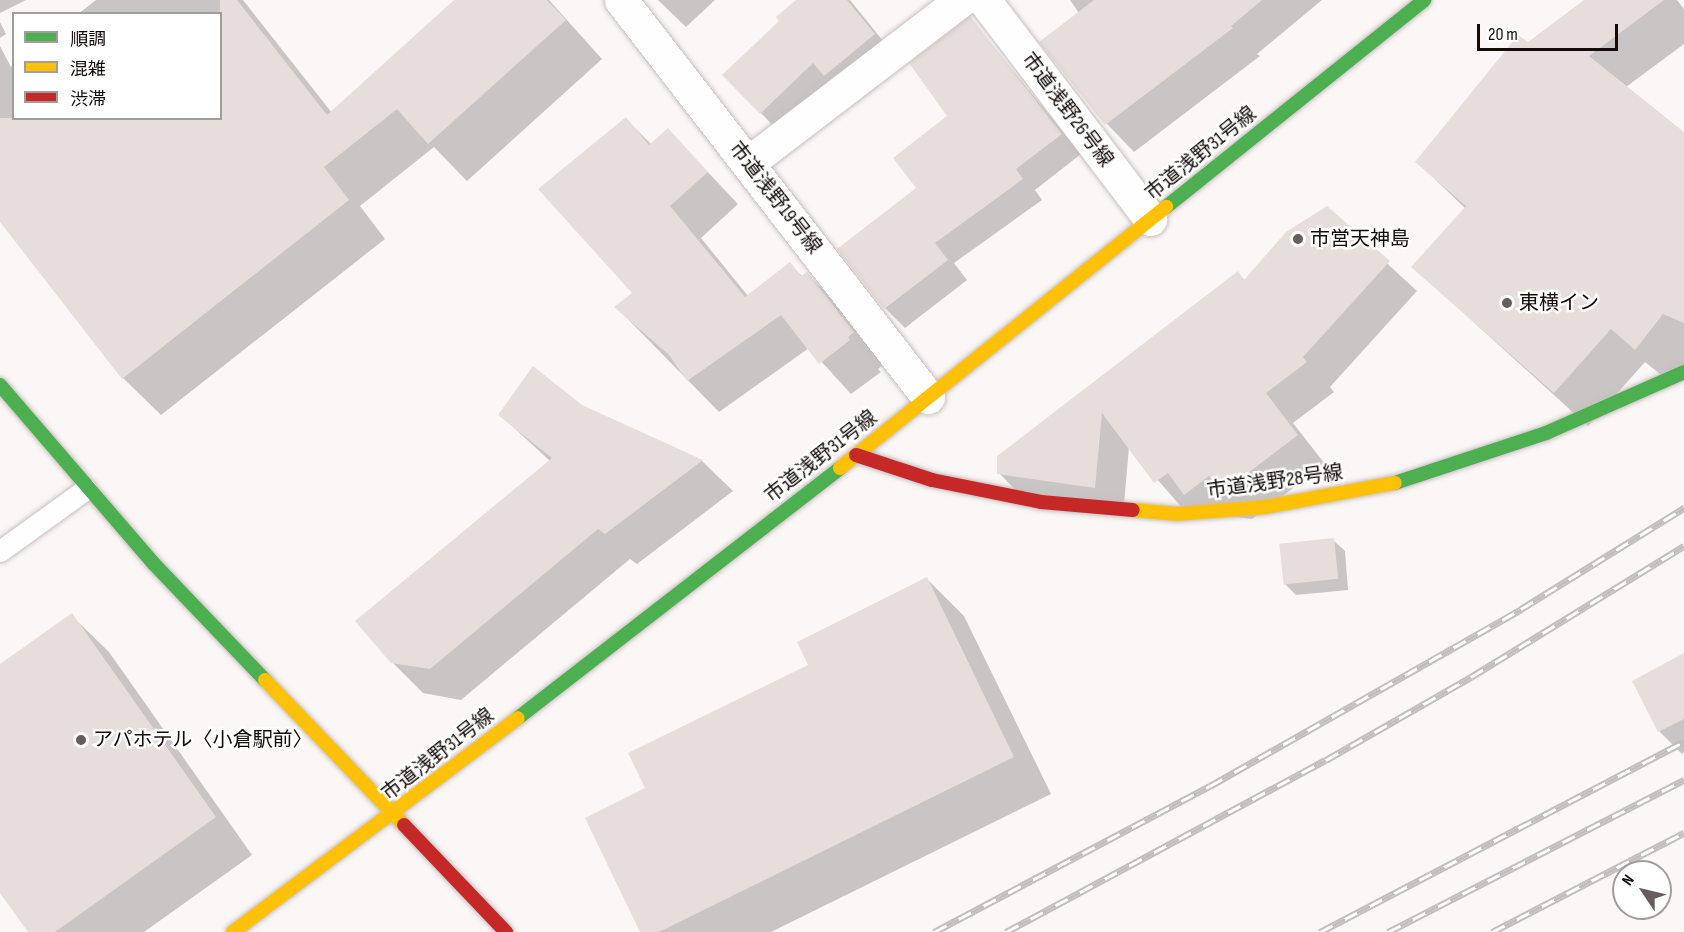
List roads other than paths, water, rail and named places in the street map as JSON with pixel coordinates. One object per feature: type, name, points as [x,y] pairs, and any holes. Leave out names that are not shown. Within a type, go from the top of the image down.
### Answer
[{"type":"street","name":"市道浅野19号線","points":[[621,0],[928,397]]},
{"type":"street","points":[[748,163],[961,0]]},
{"type":"street","name":"市道浅野26号線","points":[[984,0],[1150,219]]},
{"type":"street","name":"市道浅野31号線","points":[[233,932],[393,815],[856,455],[1424,0]]},
{"type":"street","name":"市道浅野28号線","points":[[856,455],[932,480],[1041,502],[1177,514],[1265,507],[1392,484],[1546,433],[1684,372]]},
{"type":"street","points":[[0,385],[86,489],[506,932]]},
{"type":"street","points":[[0,393],[21,412]]},
{"type":"lane","points":[[0,552],[86,489]]},
{"type":"railway","points":[[934,932],[1210,786],[1521,609],[1684,508]]},
{"type":"railway","points":[[1006,932],[1326,760],[1471,677],[1684,546]]},
{"type":"railway","points":[[1320,932],[1684,742]]},
{"type":"railway","points":[[1388,932],[1684,780]]},
{"type":"railway","points":[[1492,932],[1684,833]]},
{"type":"place","name":"市営天神島","points":[[1298,239]]},
{"type":"place","name":"東横イン","points":[[1507,303]]},
{"type":"place","name":"アパホテル〈小倉駅前〉","points":[[81,740]]}]
